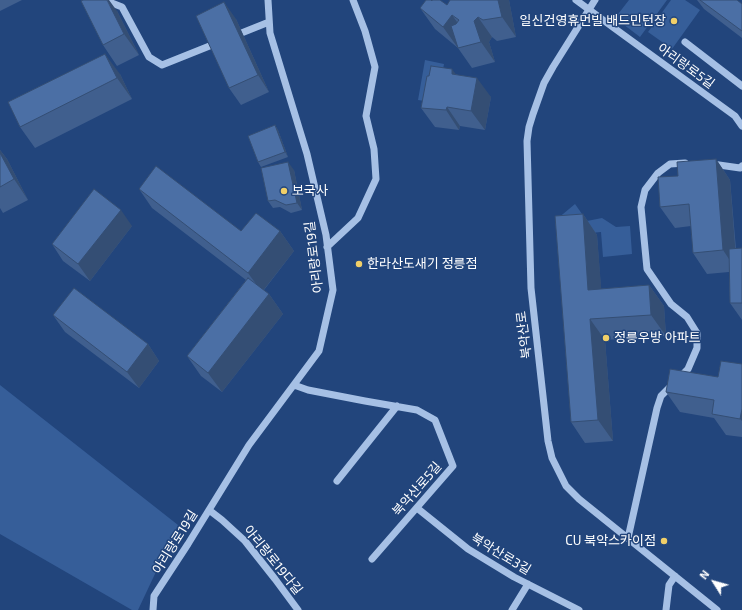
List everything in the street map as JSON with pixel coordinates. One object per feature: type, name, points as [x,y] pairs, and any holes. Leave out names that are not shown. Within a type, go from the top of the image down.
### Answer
[{"type":"street","points":[[104,0],[122,7],[149,57],[162,65],[269,22]]},
{"type":"street","name":"아리랑로19길","points":[[153,610],[154,596],[249,445],[319,351],[333,290],[326,235],[307,154],[270,33],[268,0]]},
{"type":"street","points":[[327,246],[358,218],[376,179],[374,149],[366,116],[375,67],[365,31],[353,0]]},
{"type":"street","name":"아리랑로5길","points":[[576,0],[735,116],[742,126]]},
{"type":"street","name":"북악산로","points":[[595,0],[544,83],[529,127],[527,141],[531,288],[548,441],[552,458],[566,486],[579,499],[716,610]]},
{"type":"street","points":[[685,42],[742,86]]},
{"type":"street","points":[[628,538],[661,396],[688,369],[697,348],[697,333],[688,317],[671,304],[647,269],[641,208],[645,190],[658,173],[670,164],[699,162],[741,168]]},
{"type":"street","name":"북악산로5길","points":[[294,385],[308,390],[417,410],[435,420],[453,466],[372,559]]},
{"type":"street","points":[[337,481],[397,406]]},
{"type":"street","name":"북악산로3길","points":[[417,508],[468,549],[514,577],[579,610]]},
{"type":"street","name":"아리랑로19다길","points":[[209,510],[245,541],[298,610]]},
{"type":"street","points":[[666,610],[669,585],[675,576]]},
{"type":"street","points":[[512,610],[528,584]]},
{"type":"shaded area","points":[[629,0],[667,0],[640,37],[615,18]]},
{"type":"shaded area","name":"일신건영휴먼빌 배드민턴장","points":[[671,0],[685,0],[700,10],[672,49],[648,32]]},
{"type":"shaded area","points":[[425,60],[444,64],[437,103],[418,100]]},
{"type":"shaded area","points":[[575,204],[587,221],[602,218],[616,227],[630,226],[632,254],[603,257],[601,232],[557,236],[557,219]]},
{"type":"shaded area","points":[[0,385],[178,525],[138,610],[132,610],[0,534]]},
{"type":"building","points":[[107,0],[124,34],[103,45],[81,1]]},
{"type":"building","points":[[426,0],[440,0],[447,5],[450,0],[498,0],[502,17],[483,20],[478,17],[474,21],[481,42],[458,48],[451,26],[456,24],[459,20],[452,15],[443,27],[420,8]]},
{"type":"building","points":[[700,0],[737,0],[742,4],[742,31]]},
{"type":"building","points":[[224,2],[258,75],[229,88],[196,16]]},
{"type":"building","points":[[105,54],[117,78],[20,127],[8,102]]},
{"type":"building","points":[[431,66],[452,69],[452,74],[477,78],[471,111],[447,107],[446,110],[421,108],[427,76],[429,76]]},
{"type":"building","name":"보국사","points":[[275,125],[285,152],[258,162],[248,136]]},
{"type":"building","points":[[0,153],[14,179],[0,187]]},
{"type":"building","points":[[716,159],[723,250],[693,253],[689,204],[660,207],[658,177],[678,176],[677,162]]},
{"type":"building","name":"보국사","points":[[288,162],[297,203],[286,205],[275,200],[268,201],[261,168]]},
{"type":"building","points":[[156,166],[241,231],[256,213],[280,231],[248,273],[139,189]]},
{"type":"building","points":[[94,189],[121,210],[78,264],[52,244]]},
{"type":"building","points":[[583,214],[588,290],[649,285],[651,315],[590,319],[598,420],[571,422],[555,216]]},
{"type":"building","points":[[742,248],[742,303],[730,303],[729,249]]},
{"type":"building","points":[[248,278],[269,294],[208,373],[187,356]]},
{"type":"building","points":[[74,288],[148,344],[127,372],[53,315]]},
{"type":"building","points":[[721,361],[742,364],[742,409],[740,419],[712,414],[714,400],[666,392],[670,369],[718,377]]},
{"type":"place","name":"일신건영휴먼빌 배드민턴장","points":[[674,21]]},
{"type":"place","name":"보국사","points":[[284,191]]},
{"type":"place","name":"한라산도새기 정릉점","points":[[359,264]]},
{"type":"place","name":"정릉우방 아파트","points":[[606,338]]},
{"type":"place","name":"CU 북악스카이점","points":[[664,541]]}]
